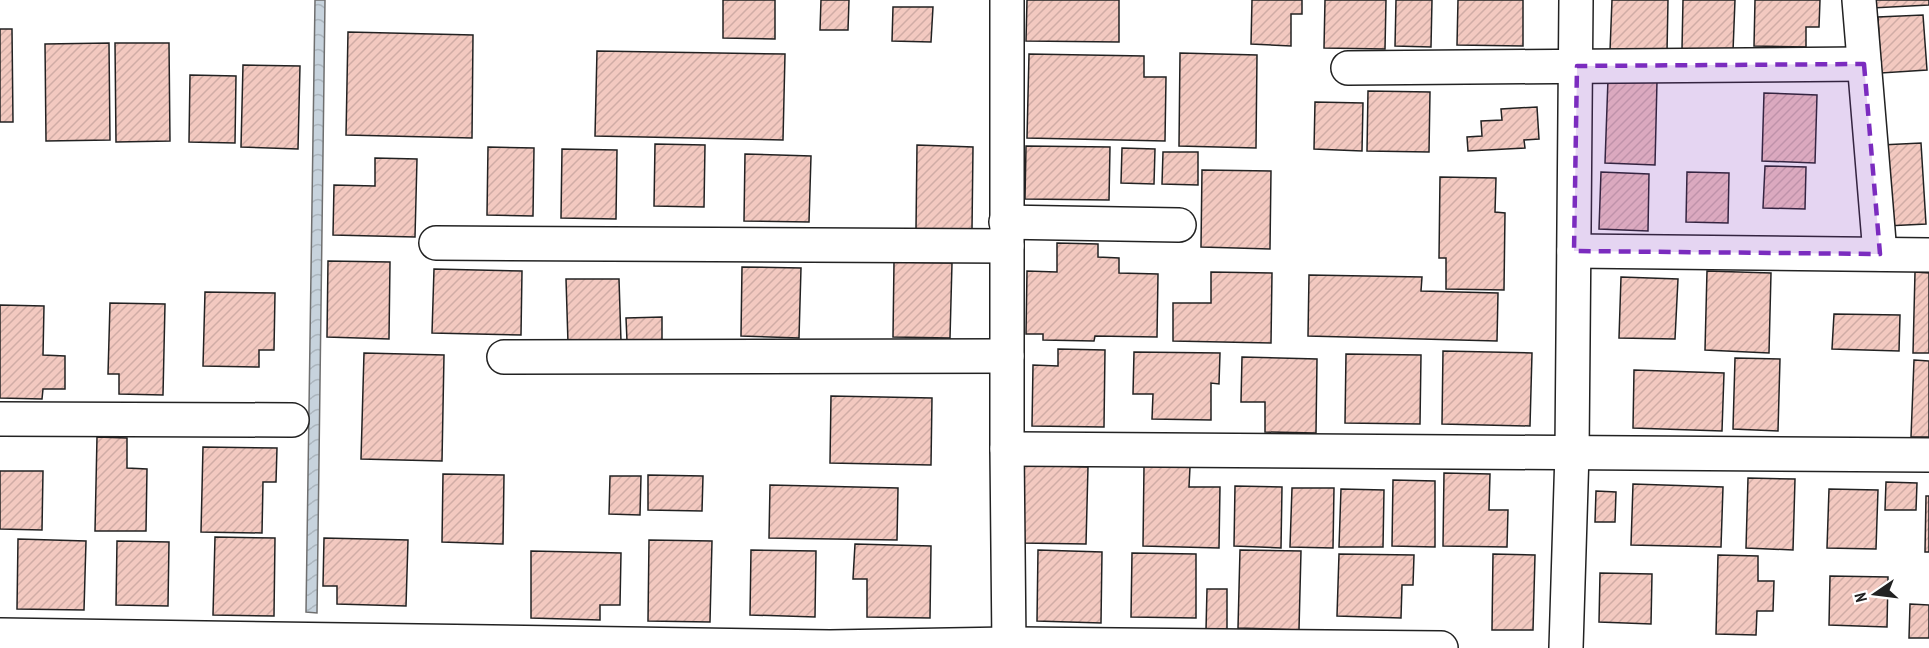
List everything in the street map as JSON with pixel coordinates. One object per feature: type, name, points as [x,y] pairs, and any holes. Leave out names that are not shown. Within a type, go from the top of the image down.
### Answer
[{"type":"street","points":[[1007,0],[1009,646]]},
{"type":"street","points":[[1566,648],[1572,452],[1576,0]]},
{"type":"street","points":[[1859,0],[1880,254]]},
{"type":"street","points":[[1348,68],[1864,64]]},
{"type":"street","points":[[436,243],[1006,234],[1179,225]]},
{"type":"street","points":[[1574,251],[1929,255]]},
{"type":"street","points":[[504,357],[1007,356]]},
{"type":"street","points":[[0,419],[292,420]]},
{"type":"street","points":[[1007,449],[1929,455]]},
{"type":"street","points":[[0,635],[830,647],[1441,648]]},
{"type":"highlighted area","points":[[1864,64],[1880,254],[1574,251],[1577,66]]},
{"type":"water","points":[[315,0],[325,0],[317,613],[306,612]]},
{"type":"building","points":[[723,0],[775,0],[775,39],[723,38]]},
{"type":"building","points":[[821,0],[849,0],[848,30],[820,30]]},
{"type":"building","points":[[1027,0],[1119,0],[1119,42],[1026,41]]},
{"type":"building","points":[[1252,0],[1302,0],[1302,14],[1291,14],[1291,46],[1251,44]]},
{"type":"building","points":[[1325,0],[1386,0],[1385,49],[1324,48]]},
{"type":"building","points":[[1396,0],[1432,0],[1431,47],[1395,46]]},
{"type":"building","points":[[1458,0],[1523,0],[1523,46],[1457,45]]},
{"type":"building","points":[[1612,0],[1668,0],[1667,52],[1610,51]]},
{"type":"building","points":[[1683,0],[1735,0],[1733,51],[1682,49]]},
{"type":"building","points":[[1755,0],[1820,0],[1819,27],[1806,27],[1806,47],[1754,46]]},
{"type":"building","points":[[1872,0],[1929,0],[1929,5],[1872,8]]},
{"type":"building","points":[[893,7],[933,7],[931,42],[892,41]]},
{"type":"building","points":[[1923,15],[1927,70],[1881,73],[1878,17]]},
{"type":"building","points":[[0,29],[12,29],[13,122],[0,122]]},
{"type":"building","points":[[348,32],[473,35],[472,138],[346,135]]},
{"type":"building","points":[[109,43],[110,140],[46,141],[45,44]]},
{"type":"building","points":[[115,43],[169,43],[170,141],[116,142]]},
{"type":"building","points":[[597,51],[785,54],[783,140],[595,136]]},
{"type":"building","points":[[1180,53],[1257,55],[1256,148],[1179,146]]},
{"type":"building","points":[[1029,54],[1144,56],[1144,77],[1166,77],[1165,141],[1027,138]]},
{"type":"building","points":[[243,65],[300,66],[298,149],[241,147]]},
{"type":"building","points":[[190,75],[236,76],[235,143],[189,142]]},
{"type":"building","points":[[1608,79],[1657,81],[1655,165],[1605,163]]},
{"type":"building","points":[[1368,91],[1430,92],[1429,152],[1367,151]]},
{"type":"building","points":[[1764,93],[1817,95],[1815,163],[1762,161]]},
{"type":"building","points":[[1315,102],[1363,103],[1362,151],[1314,149]]},
{"type":"building","points":[[1537,107],[1539,139],[1524,140],[1525,148],[1468,151],[1467,137],[1482,136],[1481,121],[1502,120],[1501,109]]},
{"type":"building","points":[[1921,143],[1926,224],[1886,226],[1881,145]]},
{"type":"building","points":[[655,144],[705,145],[704,207],[654,206]]},
{"type":"building","points":[[917,145],[973,147],[972,230],[916,229]]},
{"type":"building","points":[[1026,146],[1110,147],[1109,200],[1025,199]]},
{"type":"building","points":[[488,147],[534,148],[533,216],[487,215]]},
{"type":"building","points":[[1122,148],[1155,149],[1154,184],[1121,183]]},
{"type":"building","points":[[562,149],[617,150],[616,219],[561,218]]},
{"type":"building","points":[[1163,152],[1198,152],[1198,185],[1162,184]]},
{"type":"building","points":[[745,154],[811,156],[809,222],[744,221]]},
{"type":"building","points":[[375,158],[417,159],[415,237],[333,235],[334,185],[375,186]]},
{"type":"building","points":[[1765,166],[1806,167],[1805,209],[1763,208]]},
{"type":"building","points":[[1202,170],[1271,171],[1270,249],[1201,247]]},
{"type":"building","points":[[1601,172],[1649,174],[1648,231],[1599,229]]},
{"type":"building","points":[[1687,172],[1729,173],[1728,223],[1686,222]]},
{"type":"building","points":[[1440,177],[1496,178],[1495,212],[1505,213],[1504,290],[1446,289],[1446,258],[1439,258]]},
{"type":"building","points":[[1057,243],[1098,244],[1098,257],[1119,258],[1119,273],[1158,274],[1157,337],[1095,336],[1094,341],[1043,340],[1043,334],[1026,334],[1027,271],[1057,272]]},
{"type":"building","points":[[328,261],[390,262],[389,339],[327,337]]},
{"type":"building","points":[[894,262],[952,263],[950,338],[893,337]]},
{"type":"building","points":[[742,267],[801,268],[799,338],[741,336]]},
{"type":"building","points":[[434,269],[522,271],[521,335],[432,333]]},
{"type":"building","points":[[1707,271],[1771,273],[1769,353],[1705,350]]},
{"type":"building","points":[[1211,272],[1272,273],[1271,343],[1173,341],[1173,303],[1211,303]]},
{"type":"building","points":[[1915,272],[1929,273],[1929,353],[1913,353]]},
{"type":"building","points":[[1309,275],[1422,277],[1421,291],[1498,293],[1497,341],[1308,336]]},
{"type":"building","points":[[1621,277],[1678,279],[1675,339],[1619,338]]},
{"type":"building","points":[[566,279],[619,279],[621,342],[568,343]]},
{"type":"building","points":[[205,292],[275,293],[274,350],[259,350],[259,367],[203,366]]},
{"type":"building","points":[[110,303],[165,304],[163,395],[119,394],[119,374],[108,374]]},
{"type":"building","points":[[0,305],[44,306],[43,355],[65,356],[65,389],[43,389],[42,399],[0,398]]},
{"type":"building","points":[[1834,314],[1900,315],[1899,351],[1832,349]]},
{"type":"building","points":[[662,317],[662,341],[627,341],[626,318]]},
{"type":"building","points":[[1058,349],[1105,350],[1104,427],[1032,426],[1033,365],[1058,366]]},
{"type":"building","points":[[1443,351],[1532,353],[1530,426],[1442,424]]},
{"type":"building","points":[[1134,352],[1220,353],[1219,384],[1211,383],[1211,420],[1152,419],[1153,394],[1133,394]]},
{"type":"building","points":[[364,353],[444,355],[442,461],[361,459]]},
{"type":"building","points":[[1346,354],[1421,355],[1420,424],[1345,423]]},
{"type":"building","points":[[1242,357],[1317,359],[1316,433],[1265,432],[1265,402],[1241,402]]},
{"type":"building","points":[[1735,358],[1780,359],[1778,431],[1733,429]]},
{"type":"building","points":[[1914,360],[1929,361],[1929,437],[1911,437]]},
{"type":"building","points":[[1634,370],[1724,373],[1722,431],[1633,428]]},
{"type":"building","points":[[831,396],[932,398],[931,465],[830,463]]},
{"type":"building","points":[[97,437],[127,438],[127,468],[147,469],[146,531],[95,531]]},
{"type":"building","points":[[203,447],[277,448],[276,482],[263,482],[262,533],[201,532]]},
{"type":"building","points":[[1024,465],[1088,467],[1086,544],[1022,543]]},
{"type":"building","points":[[1144,466],[1190,467],[1189,487],[1220,487],[1219,548],[1143,546]]},
{"type":"building","points":[[0,471],[43,471],[42,530],[0,529]]},
{"type":"building","points":[[1444,473],[1490,474],[1489,510],[1508,510],[1507,547],[1443,546]]},
{"type":"building","points":[[443,474],[504,475],[503,544],[442,542]]},
{"type":"building","points":[[648,475],[703,476],[702,511],[648,510]]},
{"type":"building","points":[[610,476],[641,476],[640,515],[609,514]]},
{"type":"building","points":[[1748,478],[1795,479],[1793,550],[1746,548]]},
{"type":"building","points":[[1393,480],[1435,481],[1435,547],[1392,546]]},
{"type":"building","points":[[1886,482],[1917,483],[1916,510],[1885,510]]},
{"type":"building","points":[[1633,484],[1723,487],[1721,547],[1631,545]]},
{"type":"building","points":[[770,485],[898,488],[897,540],[769,538]]},
{"type":"building","points":[[1235,486],[1282,487],[1281,548],[1234,546]]},
{"type":"building","points":[[1292,488],[1334,488],[1333,548],[1290,547]]},
{"type":"building","points":[[1341,489],[1384,490],[1383,547],[1339,547]]},
{"type":"building","points":[[1829,489],[1878,490],[1876,549],[1827,548]]},
{"type":"building","points":[[1596,491],[1616,492],[1615,522],[1595,522]]},
{"type":"building","points":[[1926,496],[1929,496],[1929,552],[1925,552]]},
{"type":"building","points":[[215,537],[275,538],[274,616],[213,615]]},
{"type":"building","points":[[324,538],[408,540],[406,606],[337,604],[337,586],[323,586]]},
{"type":"building","points":[[18,539],[86,541],[84,610],[17,609]]},
{"type":"building","points":[[649,540],[712,541],[710,622],[648,621]]},
{"type":"building","points":[[117,541],[169,542],[168,606],[116,605]]},
{"type":"building","points":[[855,544],[931,546],[930,618],[867,617],[867,579],[853,579]]},
{"type":"building","points":[[751,550],[816,551],[815,617],[750,615]]},
{"type":"building","points":[[1038,550],[1102,552],[1101,623],[1037,621]]},
{"type":"building","points":[[1240,550],[1301,551],[1299,630],[1238,628]]},
{"type":"building","points":[[531,551],[621,553],[620,605],[600,605],[600,620],[531,618]]},
{"type":"building","points":[[1132,553],[1196,554],[1196,618],[1131,617]]},
{"type":"building","points":[[1339,554],[1414,555],[1413,585],[1402,585],[1401,618],[1337,616]]},
{"type":"building","points":[[1493,554],[1535,555],[1533,630],[1492,630]]},
{"type":"building","points":[[1718,555],[1758,556],[1758,581],[1774,581],[1773,611],[1757,611],[1756,635],[1716,634]]},
{"type":"building","points":[[1600,573],[1652,574],[1651,624],[1599,622]]},
{"type":"building","points":[[1830,576],[1888,577],[1887,627],[1829,625]]},
{"type":"building","points":[[1207,589],[1227,589],[1227,630],[1206,630]]},
{"type":"building","points":[[1910,604],[1929,605],[1929,638],[1909,638]]}]
